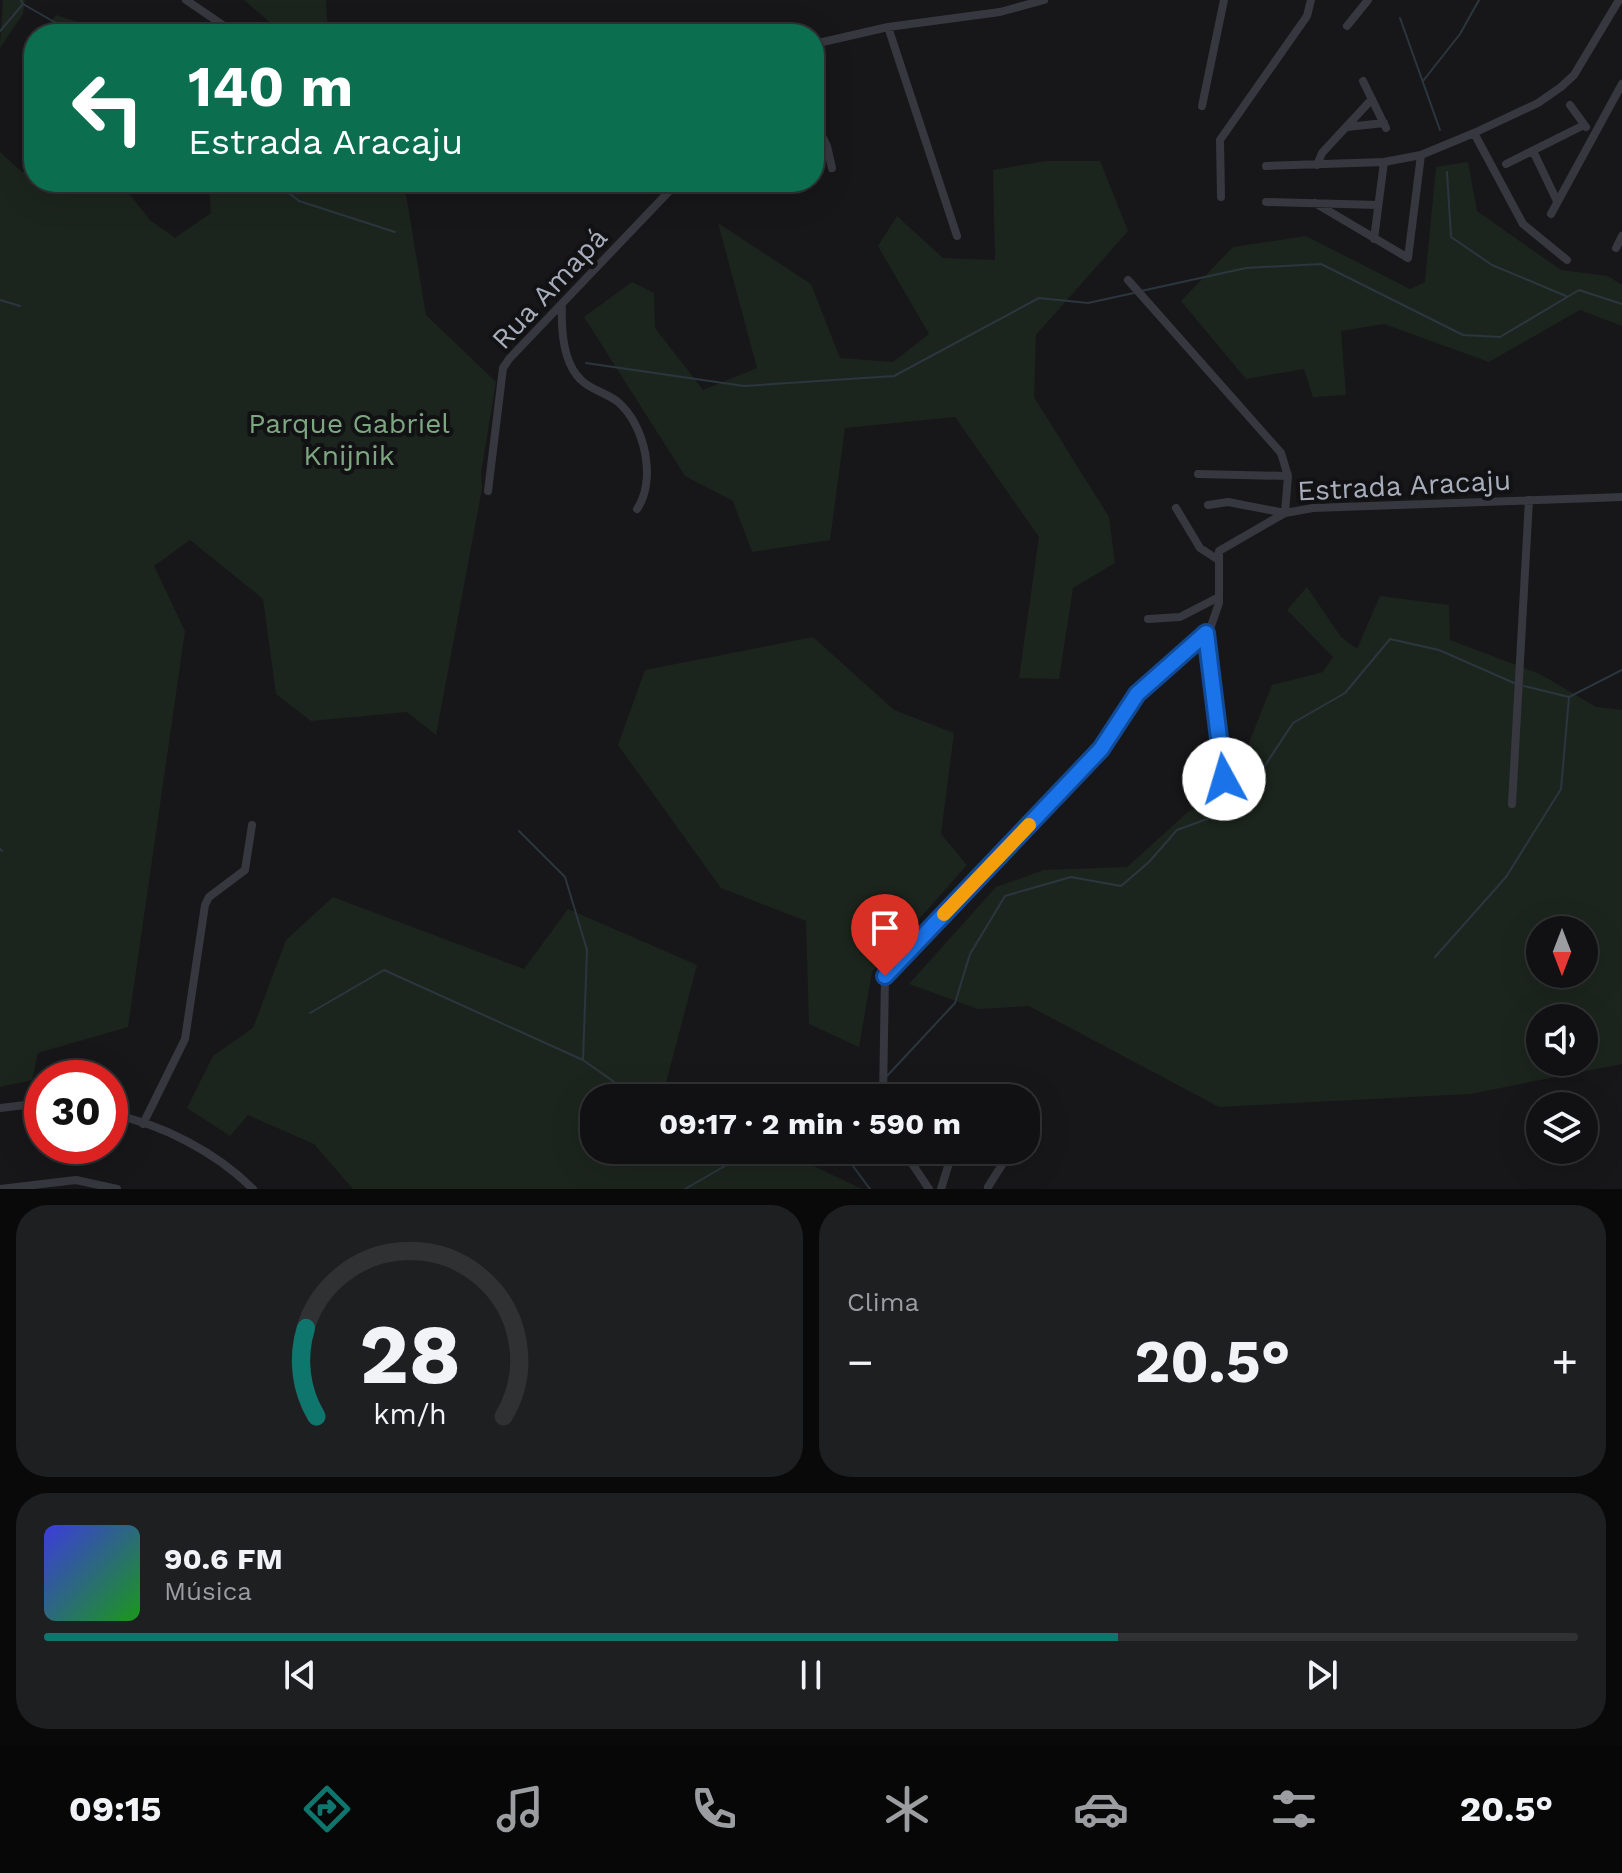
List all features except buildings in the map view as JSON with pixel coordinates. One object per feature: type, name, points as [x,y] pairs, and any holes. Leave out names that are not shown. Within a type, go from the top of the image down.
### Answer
[{"type":"street","points":[[186,0],[221,24]]},
{"type":"street","points":[[824,42],[888,27],[1000,12],[1044,0]]},
{"type":"street","points":[[1202,106],[1224,0]]},
{"type":"street","points":[[1221,197],[1220,140],[1307,16],[1311,0]]},
{"type":"street","points":[[1347,26],[1368,0]]},
{"type":"street","points":[[1266,166],[1384,162],[1421,155],[1538,103],[1574,75],[1619,0]]},
{"type":"street","points":[[888,27],[957,236]]},
{"type":"street","points":[[1347,127],[1385,125],[1363,81]]},
{"type":"street","points":[[1551,214],[1622,84]]},
{"type":"street","points":[[1561,87],[1584,125],[1595,132]]},
{"type":"street","points":[[1317,165],[1322,153],[1372,99]]},
{"type":"street","points":[[1506,164],[1584,125]]},
{"type":"street","points":[[1474,133],[1523,224],[1567,260]]},
{"type":"street","points":[[824,140],[832,168]]},
{"type":"street","points":[[1533,151],[1557,201]]},
{"type":"street","points":[[1315,203],[1408,258],[1421,155]]},
{"type":"street","points":[[1374,239],[1384,162]]},
{"type":"street","name":"Rua Amapá","points":[[488,491],[503,368],[668,192]]},
{"type":"street","points":[[1266,202],[1378,205]]},
{"type":"street","points":[[1616,248],[1622,236]]},
{"type":"street","points":[[1128,280],[1281,453],[1288,476],[1285,513],[1228,502],[1208,505]]},
{"type":"street","points":[[562,303],[565,347],[573,369],[581,381],[619,403],[642,438],[647,485],[646,496],[637,509]]},
{"type":"street","points":[[1198,474],[1288,476]]},
{"type":"street","name":"Estrada Aracaju","points":[[1217,559],[1219,551],[1285,513],[1313,508],[1622,497]]},
{"type":"street","points":[[1512,804],[1529,500]]},
{"type":"street","points":[[1176,508],[1200,548],[1217,559],[1219,597],[1206,633],[1224,779]]},
{"type":"street","points":[[1148,619],[1180,617],[1219,597]]},
{"type":"street","points":[[884,1084],[885,976],[1101,749],[1137,694],[1206,633]]},
{"type":"street","points":[[143,1124],[185,1039],[205,905],[209,897],[245,870],[252,825]]},
{"type":"street","points":[[0,1108],[24,1105]]},
{"type":"street","points":[[128,1119],[186,1141],[237,1174],[253,1189]]},
{"type":"street","points":[[912,1164],[929,1189]]},
{"type":"street","points":[[941,1189],[949,1164]]},
{"type":"street","points":[[988,1187],[1002,1164]]},
{"type":"street","points":[[0,1189],[76,1180],[117,1189]]},
{"type":"green space","points":[[3,0],[25,0],[23,14],[0,48]]},
{"type":"green space","points":[[244,0],[326,0],[327,24],[272,24]]},
{"type":"green space","points":[[56,15],[82,24],[50,24]]},
{"type":"green space","name":"Parque Gabriel Knijnik","points":[[0,152],[24,172],[24,192],[128,192],[150,220],[175,238],[211,213],[209,192],[406,192],[426,315],[496,382],[481,473],[482,489],[436,735],[407,712],[311,721],[276,694],[263,599],[190,540],[154,566],[185,631],[128,1027],[38,1053],[36,1060],[24,1060],[24,1082],[0,1087]]},
{"type":"green space","points":[[1046,161],[1100,161],[1128,231],[1036,335],[1034,397],[1109,517],[1115,563],[1073,588],[1059,679],[1019,678],[1039,537],[955,417],[845,428],[830,540],[752,552],[733,501],[685,476],[584,317],[632,282],[654,293],[655,328],[703,390],[757,368],[718,223],[811,284],[840,358],[893,362],[929,334],[878,246],[897,216],[943,258],[995,260],[993,170]]},
{"type":"green space","points":[[1468,162],[1477,211],[1561,270],[1608,276],[1622,285],[1622,326],[1580,310],[1489,362],[1384,324],[1341,331],[1346,395],[1313,397],[1304,369],[1246,379],[1181,301],[1233,247],[1306,236],[1410,289],[1425,282],[1436,167]]},
{"type":"green space","points":[[1307,587],[1341,637],[1357,649],[1380,596],[1449,605],[1450,640],[1540,674],[1596,707],[1622,710],[1622,1064],[1598,1069],[1598,1004],[1526,1004],[1526,1076],[1561,1076],[1470,1094],[1219,1107],[1029,1006],[978,1009],[909,984],[996,887],[1044,870],[1127,867],[1188,812],[1231,788],[1272,685],[1323,672],[1333,657],[1287,610]]},
{"type":"green space","points":[[813,637],[894,710],[954,733],[941,834],[967,865],[872,972],[859,1047],[809,1024],[806,921],[721,888],[618,745],[645,670]]},
{"type":"green space","points":[[333,897],[524,969],[568,909],[697,965],[666,1084],[580,1084],[580,1164],[809,1164],[862,1189],[353,1189],[314,1144],[248,1115],[230,1136],[187,1108],[213,1056],[253,1028],[286,940]]},
{"type":"waterway","points":[[0,31],[23,4],[21,0]]},
{"type":"waterway","points":[[1423,81],[1460,34],[1479,0]]},
{"type":"waterway","points":[[23,4],[58,24]]},
{"type":"waterway","points":[[1400,18],[1440,130]]},
{"type":"waterway","points":[[1447,172],[1451,237],[1492,265],[1566,296]]},
{"type":"waterway","points":[[288,192],[299,201],[395,232]]},
{"type":"waterway","points":[[1141,291],[1246,268],[1321,264],[1463,335],[1500,337],[1579,290],[1622,304]]},
{"type":"waterway","points":[[586,363],[744,386],[894,376],[1039,298],[1088,303],[1134,293]]},
{"type":"waterway","points":[[0,300],[20,306]]},
{"type":"waterway","points":[[887,1076],[955,1003],[970,954],[1005,896],[1071,877],[1121,886],[1149,862],[1177,830],[1237,808],[1293,723],[1345,693],[1390,639],[1439,650],[1514,683]]},
{"type":"waterway","points":[[1524,686],[1569,697],[1622,670]]},
{"type":"waterway","points":[[1435,957],[1506,877],[1561,789],[1569,697]]},
{"type":"waterway","points":[[519,831],[565,877],[587,950],[583,1060]]},
{"type":"waterway","points":[[310,1013],[384,970],[583,1060],[617,1084]]},
{"type":"waterway","points":[[685,1189],[728,1164]]},
{"type":"waterway","points":[[851,1164],[870,1189]]},
{"type":"slow traffic","points":[[944,914],[1029,825]]},
{"type":"route","points":[[885,976],[1101,749],[1137,694],[1206,633],[1224,779]]}]
